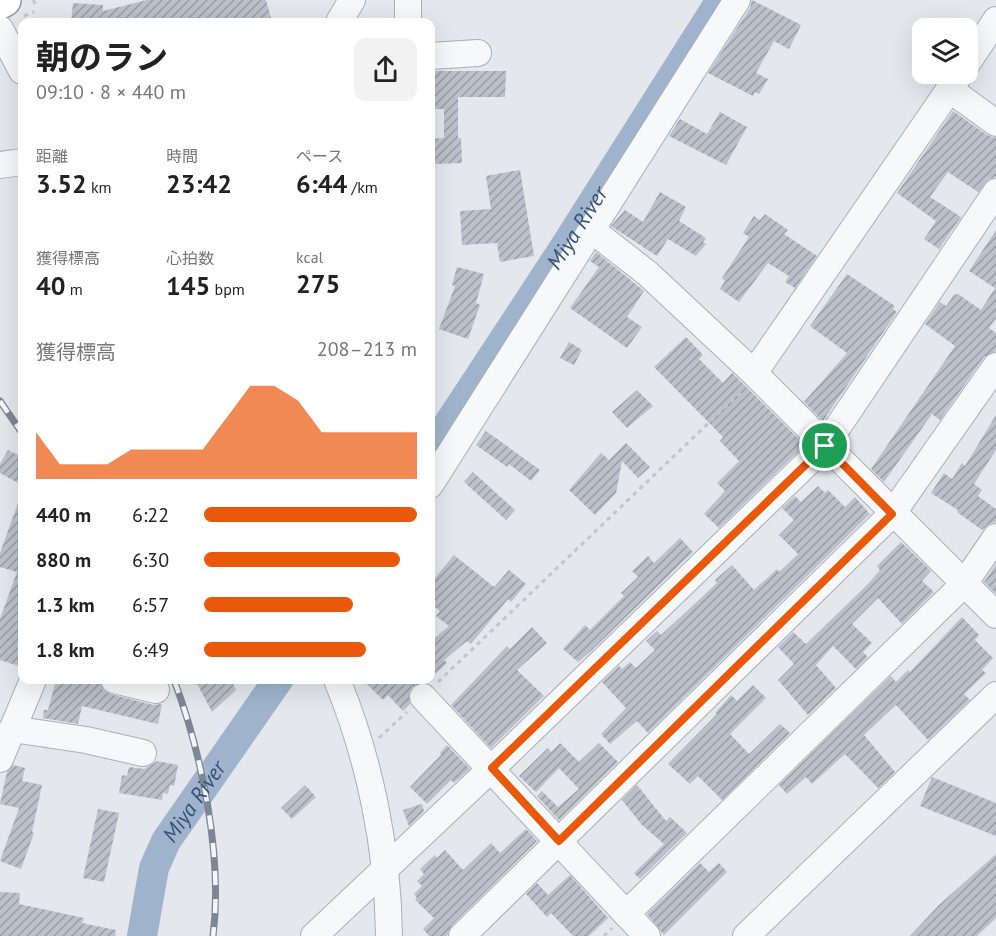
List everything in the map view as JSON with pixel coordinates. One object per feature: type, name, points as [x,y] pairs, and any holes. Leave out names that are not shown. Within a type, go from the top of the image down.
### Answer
[{"type":"street","points":[[341,18],[352,0]]},
{"type":"street","points":[[408,0],[408,18]]},
{"type":"street","points":[[435,477],[593,231],[736,0]]},
{"type":"street","points":[[978,47],[996,20]]},
{"type":"street","points":[[0,29],[18,63]]},
{"type":"street","points":[[435,56],[478,53]]},
{"type":"street","points":[[756,375],[952,84]]},
{"type":"street","points":[[957,84],[996,123]]},
{"type":"street","points":[[0,165],[18,163]]},
{"type":"street","points":[[314,936],[492,768],[825,446],[996,192]]},
{"type":"street","points":[[593,231],[647,273],[756,375],[892,514],[996,615]]},
{"type":"street","points":[[462,936],[892,514],[996,366]]},
{"type":"street","points":[[626,914],[964,584],[996,537]]},
{"type":"street","points":[[0,759],[31,684]]},
{"type":"street","points":[[131,684],[156,690]]},
{"type":"street","points":[[338,684],[363,754],[385,870],[389,936]]},
{"type":"street","points":[[746,936],[996,695]]},
{"type":"street","points":[[423,697],[647,936]]},
{"type":"street","points":[[12,729],[143,753]]},
{"type":"path","points":[[13,2],[33,0]]},
{"type":"path","points":[[363,754],[756,375]]},
{"type":"building","points":[[147,0],[266,0],[271,18],[71,18],[73,3],[103,5],[103,11]]},
{"type":"building","points":[[752,0],[801,25],[789,49],[774,41],[756,73],[768,79],[759,94],[755,92],[753,96],[708,73],[750,8]]},
{"type":"building","points":[[435,71],[506,71],[505,97],[458,97],[458,138],[461,138],[462,163],[435,164],[435,139],[444,138],[444,109],[435,109]]},
{"type":"building","points":[[953,111],[987,135],[996,138],[996,177],[989,179],[978,192],[948,172],[930,197],[961,217],[939,249],[924,239],[936,221],[897,193]]},
{"type":"building","points":[[720,112],[747,127],[726,165],[669,136],[680,119],[707,134]]},
{"type":"building","points":[[520,170],[534,256],[500,262],[497,243],[462,245],[460,211],[491,209],[486,176]]},
{"type":"building","points":[[660,192],[686,207],[679,221],[706,238],[703,242],[706,244],[696,256],[668,239],[657,256],[611,226],[625,210],[643,222]]},
{"type":"building","points":[[765,214],[788,230],[784,234],[817,256],[795,288],[785,282],[789,276],[768,263],[739,302],[720,289],[725,281],[722,278],[749,237],[743,233],[754,216],[760,220]]},
{"type":"building","points":[[996,230],[996,318],[989,328],[996,333],[996,351],[984,357],[940,420],[932,414],[884,482],[871,469],[955,346],[925,324],[940,302],[946,306],[954,295],[958,294],[981,310],[995,288],[969,271]]},
{"type":"building","points":[[596,252],[644,291],[627,317],[642,327],[627,348],[570,308],[599,267],[590,261]]},
{"type":"building","points":[[457,267],[484,274],[476,303],[480,305],[468,339],[439,329],[455,286],[452,285]]},
{"type":"building","points":[[847,274],[895,306],[893,309],[897,312],[823,421],[804,402],[847,353],[810,326]]},
{"type":"building","points":[[686,337],[703,355],[699,359],[723,383],[732,373],[805,445],[719,528],[704,514],[725,491],[717,483],[739,461],[720,441],[723,437],[654,367]]},
{"type":"building","points":[[569,342],[582,350],[574,365],[560,358]]},
{"type":"building","points":[[637,390],[653,406],[627,428],[612,412]]},
{"type":"building","points":[[996,415],[996,450],[974,484],[982,490],[978,496],[996,509],[996,522],[982,530],[957,512],[958,510],[931,493],[944,473],[952,479],[962,463],[965,466]]},
{"type":"building","points":[[486,431],[540,470],[531,481],[509,464],[507,467],[476,445]]},
{"type":"building","points":[[626,443],[650,467],[638,478],[622,461],[616,493],[595,515],[569,490],[601,453],[609,460]]},
{"type":"building","points":[[8,450],[18,455],[18,483],[0,473],[0,464]]},
{"type":"building","points":[[473,472],[515,510],[506,520],[464,482]]},
{"type":"building","points":[[818,486],[825,493],[828,490],[845,507],[855,497],[870,514],[648,733],[637,721],[610,744],[601,734],[626,708],[602,682],[619,666],[622,669],[630,662],[636,668],[655,650],[646,641],[657,631],[661,635],[717,583],[715,580],[732,565],[754,590],[777,569],[779,572],[798,554],[779,535],[794,520],[782,508],[795,496],[801,502]]},
{"type":"building","points":[[18,503],[18,666],[0,660],[0,619],[17,572],[0,567],[0,553]]},
{"type":"building","points":[[680,538],[693,552],[591,651],[578,662],[563,649],[585,625],[590,630],[624,596],[621,593],[638,577],[632,571],[648,556],[654,563]]},
{"type":"building","points":[[901,542],[931,571],[922,581],[934,592],[902,624],[878,598],[852,624],[872,643],[863,652],[868,657],[856,669],[833,646],[816,665],[836,688],[808,715],[778,680],[794,664],[778,647],[793,632],[806,644],[868,584],[880,570],[877,566]]},
{"type":"building","points":[[454,555],[494,587],[509,570],[526,584],[511,602],[508,599],[471,644],[467,641],[444,660],[447,663],[435,674],[435,638],[449,626],[436,616],[440,611],[435,607],[435,578]]},
{"type":"building","points":[[996,564],[996,594],[984,582]]},
{"type":"building","points":[[962,617],[979,635],[975,640],[993,658],[982,670],[986,673],[964,694],[970,700],[928,740],[896,705],[864,735],[895,772],[878,788],[845,754],[812,784],[806,777],[787,794],[779,785],[891,676],[896,682],[908,670],[910,672]]},
{"type":"building","points":[[532,627],[547,643],[517,670],[544,696],[491,748],[451,705],[507,646],[510,649]]},
{"type":"building","points":[[55,684],[101,684],[103,690],[110,694],[153,705],[162,704],[158,724],[82,706],[78,724],[43,718],[44,710],[48,710]]},
{"type":"building","points":[[197,684],[233,684],[236,690],[212,712]]},
{"type":"building","points":[[367,684],[420,684],[412,687],[409,693],[410,704],[403,711],[388,695],[383,700]]},
{"type":"building","points":[[753,685],[766,698],[730,734],[749,754],[780,724],[790,733],[722,800],[698,776],[690,784],[668,764],[717,714],[715,713],[731,695],[737,701]]},
{"type":"building","points":[[560,743],[579,762],[599,743],[618,762],[559,820],[537,796],[542,791],[558,807],[579,789],[559,768],[536,792],[519,776],[548,748],[551,752]]},
{"type":"building","points":[[447,745],[470,769],[454,783],[451,780],[427,804],[410,787],[441,755],[440,753]]},
{"type":"building","points":[[157,761],[178,765],[174,786],[170,785],[168,794],[163,793],[162,800],[119,793],[122,775],[127,776],[129,767],[144,769]]},
{"type":"building","points":[[13,765],[25,768],[22,781],[42,785],[32,832],[34,833],[21,869],[0,861],[19,808],[0,804],[7,772]]},
{"type":"building","points":[[932,777],[996,803],[996,836],[920,806]]},
{"type":"building","points":[[305,785],[316,797],[292,819],[281,808]]},
{"type":"building","points":[[637,785],[666,821],[670,817],[687,833],[640,879],[634,873],[664,844],[642,825],[622,800]]},
{"type":"building","points":[[422,804],[424,811],[409,826],[403,810]]},
{"type":"building","points":[[98,809],[119,813],[104,882],[83,878]]},
{"type":"building","points":[[526,829],[537,841],[452,925],[447,936],[429,936],[423,929],[434,918],[415,900],[417,898],[414,894],[422,886],[417,881],[424,874],[420,869],[435,855],[437,858],[445,850],[463,870],[491,843],[500,853]]},
{"type":"building","points":[[996,854],[996,918],[977,936],[910,936],[939,905]]},
{"type":"building","points":[[700,863],[709,872],[719,863],[727,872],[664,935],[647,914]]},
{"type":"building","points":[[570,875],[608,918],[589,936],[573,936],[551,913],[547,917],[526,894],[537,883],[548,895]]},
{"type":"building","points":[[0,892],[20,893],[19,904],[84,918],[82,923],[116,930],[115,936],[0,936]]},
{"type":"waterway","name":"Miya River","points":[[435,444],[564,248],[721,0]]},
{"type":"waterway","name":"Miya River","points":[[142,936],[154,868],[166,841],[275,684]]},
{"type":"railway","points":[[0,401],[18,427]]},
{"type":"railway","points":[[175,684],[193,740],[208,806],[215,873],[213,936]]},
{"type":"route","points":[[825,446],[892,514],[559,841],[492,768],[825,446]]}]
